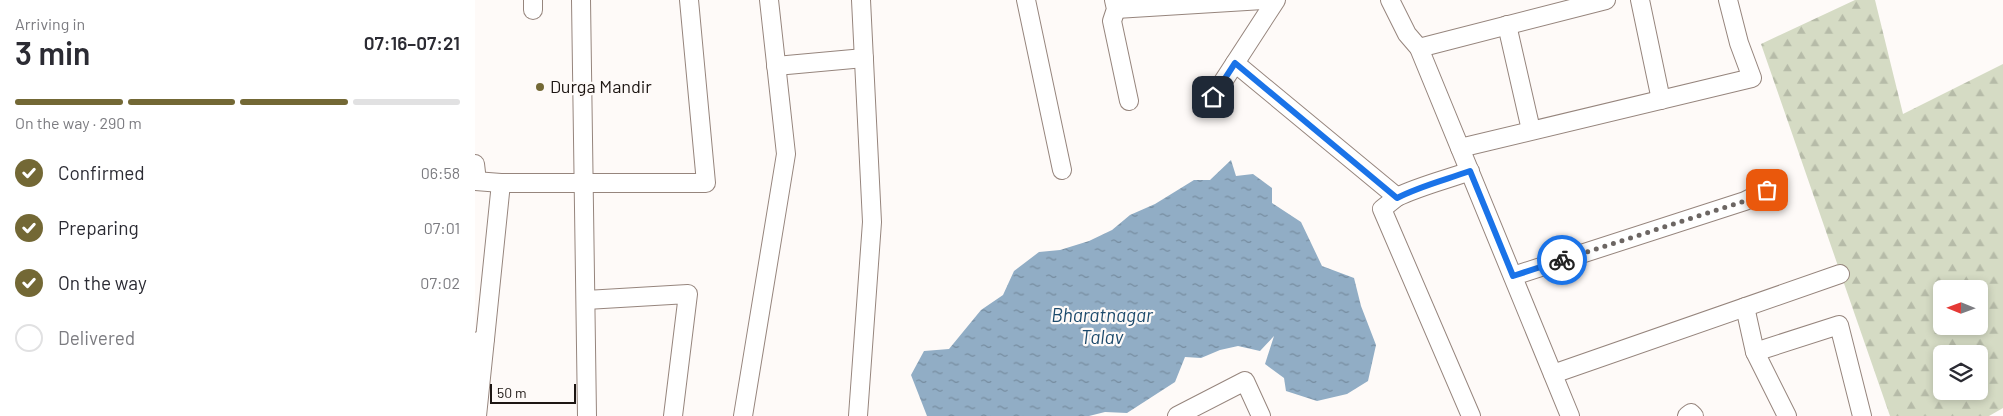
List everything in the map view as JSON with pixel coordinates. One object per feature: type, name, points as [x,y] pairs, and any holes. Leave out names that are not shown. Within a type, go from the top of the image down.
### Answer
[{"type":"street","points":[[581,0],[587,416]]},
{"type":"street","points":[[476,175],[501,183],[706,183],[689,0]]},
{"type":"street","points":[[743,416],[786,154],[769,0]]},
{"type":"street","points":[[858,416],[872,222],[861,0]]},
{"type":"street","points":[[1026,0],[1062,170]]},
{"type":"street","points":[[1129,101],[1113,21],[1115,4],[1263,0]]},
{"type":"street","points":[[1213,97],[1276,0]]},
{"type":"street","points":[[1390,0],[1407,34],[1419,48],[1570,416]]},
{"type":"street","points":[[1419,48],[1606,0]]},
{"type":"street","points":[[1640,0],[1661,100]]},
{"type":"street","points":[[1460,148],[1752,78],[1739,43],[1728,0]]},
{"type":"street","points":[[1507,25],[1531,130]]},
{"type":"street","points":[[776,66],[863,58]]},
{"type":"street","points":[[1235,63],[1397,198]]},
{"type":"street","points":[[1470,171],[1431,186],[1417,188],[1397,198],[1382,209],[1471,416]]},
{"type":"street","points":[[477,416],[480,341],[501,183]]},
{"type":"street","points":[[1513,276],[1745,201],[1767,190]]},
{"type":"street","points":[[1553,374],[1840,274]]},
{"type":"street","points":[[586,300],[688,294],[673,416]]},
{"type":"street","points":[[1745,307],[1755,352],[1787,416]]},
{"type":"street","points":[[1755,352],[1839,325],[1862,416]]},
{"type":"street","points":[[1177,416],[1245,381],[1261,416]]},
{"type":"street","points":[[1687,416],[1691,413],[1694,416]]},
{"type":"green space","points":[[1855,0],[1875,0],[1903,114],[2003,64],[2003,408],[1989,416],[1890,416],[1761,44]]},
{"type":"water","name":"Bharatnagar Talav","points":[[1231,160],[1236,176],[1253,174],[1272,188],[1272,203],[1301,222],[1322,266],[1354,278],[1361,306],[1376,345],[1368,381],[1347,394],[1317,401],[1286,391],[1284,378],[1265,364],[1274,336],[1260,351],[1238,346],[1220,350],[1201,358],[1185,357],[1175,382],[1127,413],[1105,412],[1089,416],[927,416],[911,375],[924,351],[949,349],[981,310],[1003,295],[1014,271],[1039,252],[1060,250],[1089,241],[1112,230],[1130,215],[1155,204],[1194,180],[1210,180]]},
{"type":"way so far","points":[[1562,260],[1745,201],[1767,190]]},
{"type":"place","name":"Durga Mandir","points":[[540,87]]},
{"type":"route","points":[[1213,97],[1235,63],[1397,198],[1417,188],[1431,186],[1470,171],[1513,276],[1562,260]]}]
